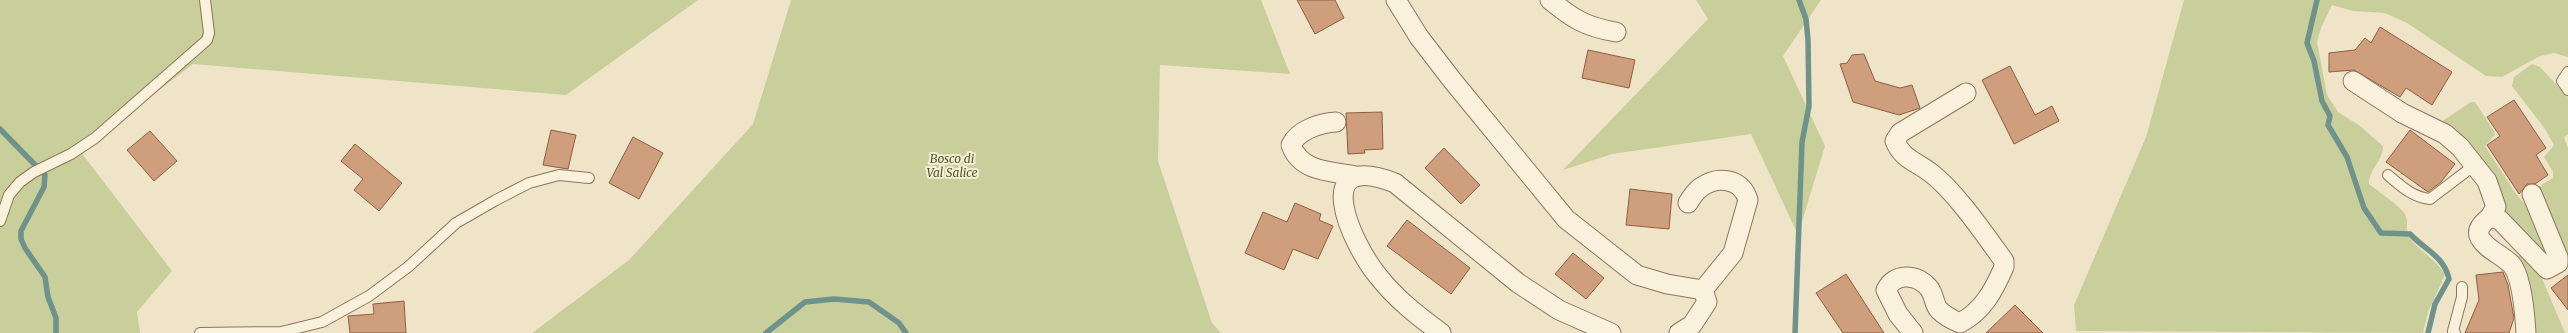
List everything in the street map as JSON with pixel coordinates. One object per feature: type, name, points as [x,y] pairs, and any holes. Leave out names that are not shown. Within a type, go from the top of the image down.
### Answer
[{"type":"street","points":[[1396,0],[1419,37],[1452,80],[1566,219],[1637,275],[1667,284],[1703,290]]},
{"type":"street","points":[[1550,0],[1568,14],[1593,28],[1616,32]]},
{"type":"street","points":[[2353,81],[2402,113],[2446,134],[2476,164],[2487,181],[2496,207],[2490,217],[2480,228],[2480,238],[2512,264],[2517,276],[2526,333]]},
{"type":"street","points":[[1913,333],[1898,314],[1886,290],[1890,282],[1899,277],[1917,279],[1928,288],[1939,310],[1960,324],[1973,316],[1984,305],[2004,267],[2004,261],[1948,188],[1930,172],[1906,158],[1895,141],[1900,133],[1966,93]]},
{"type":"street","points":[[1336,122],[1319,124],[1300,135],[1291,145],[1294,151],[1310,168],[1356,176],[1377,176],[1395,183],[1518,283],[1558,310],[1611,333]]},
{"type":"street","points":[[1356,176],[1348,181],[1342,195],[1356,239],[1377,276],[1411,312],[1441,333]]},
{"type":"street","points":[[1688,203],[1700,188],[1715,180],[1728,180],[1740,185],[1746,192],[1748,200],[1733,253],[1703,290]]},
{"type":"street","points":[[2490,217],[2500,220],[2547,269],[2553,267],[2558,263],[2558,257],[2532,194]]},
{"type":"street","points":[[1679,333],[1692,325],[1707,302],[1703,290]]},
{"type":"lane","points":[[0,221],[9,195],[20,182],[34,172],[44,168],[95,138],[207,40],[210,33],[206,0]]},
{"type":"lane","points":[[2568,72],[2562,81],[2568,90]]},
{"type":"lane","points":[[2388,174],[2403,188],[2419,198],[2430,199],[2476,164]]},
{"type":"lane","points":[[200,333],[281,332],[322,322],[369,296],[408,267],[456,223],[496,200],[529,183],[559,175],[589,178]]},
{"type":"lane","points":[[2455,333],[2453,331],[2462,297],[2462,287]]},
{"type":"green space","points":[[0,0],[698,0],[566,95],[193,64],[80,151],[172,271],[137,312],[140,333],[0,333]]},
{"type":"green space","name":"Bosco di Val Salice","points":[[791,0],[1261,0],[1290,74],[1160,65],[1158,161],[1212,323],[1221,333],[532,333],[629,260],[753,124]]},
{"type":"green space","points":[[1696,0],[1821,0],[1783,56],[1825,146],[1798,235],[1751,134],[1612,154],[1563,170],[1708,19]]},
{"type":"green space","points":[[2184,0],[2568,0],[2568,57],[2554,53],[2540,56],[2502,77],[2486,76],[2407,23],[2385,13],[2353,11],[2332,5],[2321,28],[2317,42],[2327,95],[2338,112],[2360,126],[2383,146],[2381,156],[2371,174],[2369,184],[2394,203],[2405,214],[2407,221],[2407,234],[2415,245],[2438,265],[2445,275],[2428,312],[2423,333],[2076,331],[2074,305],[2146,137]]},
{"type":"green space","points":[[2532,64],[2540,67],[2568,97],[2568,134],[2564,137],[2568,148],[2568,268],[2565,266],[2537,190],[2553,178],[2553,172],[2544,157],[2554,145],[2545,129],[2512,86],[2514,77]]},
{"type":"green space","points":[[2471,102],[2475,102],[2494,131],[2495,135],[2485,146],[2516,194],[2529,209],[2548,252],[2546,254],[2506,217],[2498,187],[2441,122]]},
{"type":"green space","points":[[2522,253],[2539,271],[2565,333],[2531,333],[2518,257]]},
{"type":"building","points":[[1297,0],[1335,0],[1344,18],[1315,34]]},
{"type":"building","points":[[2380,27],[2452,72],[2432,105],[2406,88],[2400,97],[2354,70],[2329,72],[2329,53],[2355,50],[2365,38],[2371,43]]},
{"type":"building","points":[[1588,50],[1635,60],[1629,88],[1582,78]]},
{"type":"building","points":[[1864,54],[1875,81],[1900,88],[1912,85],[1920,108],[1899,115],[1853,102],[1840,64],[1847,63],[1852,55]]},
{"type":"building","points":[[2010,66],[2035,115],[2052,106],[2059,121],[2014,144],[1982,80]]},
{"type":"building","points":[[2514,100],[2546,148],[2536,155],[2548,175],[2535,184],[2527,184],[2519,194],[2487,145],[2500,136],[2487,117]]},
{"type":"building","points":[[1382,112],[1383,149],[1364,150],[1365,153],[1348,154],[1346,113]]},
{"type":"building","points":[[551,130],[576,135],[568,169],[543,165]]},
{"type":"building","points":[[2410,130],[2455,164],[2441,182],[2428,192],[2386,162]]},
{"type":"building","points":[[150,131],[177,161],[154,181],[127,150]]},
{"type":"building","points":[[633,137],[663,153],[639,199],[609,183]]},
{"type":"building","points":[[355,144],[402,183],[379,211],[354,190],[363,179],[341,161]]},
{"type":"building","points":[[1444,148],[1480,185],[1461,204],[1425,168]]},
{"type":"building","points":[[1630,189],[1672,194],[1669,229],[1626,225]]},
{"type":"building","points":[[1295,203],[1321,214],[1319,220],[1333,226],[1318,259],[1293,249],[1284,270],[1245,253],[1263,212],[1287,222]]},
{"type":"building","points":[[1407,220],[1470,268],[1451,294],[1387,246]]},
{"type":"building","points":[[1573,253],[1604,278],[1586,299],[1555,274]]},
{"type":"building","points":[[2503,272],[2508,285],[2514,318],[2509,333],[2465,333],[2479,300],[2476,275]]},
{"type":"building","points":[[1846,274],[1884,333],[1843,333],[1816,293]]},
{"type":"building","points":[[2568,275],[2568,310],[2551,288]]},
{"type":"building","points":[[404,301],[406,333],[350,333],[348,316],[374,314],[373,304]]},
{"type":"building","points":[[2015,305],[2043,333],[1986,333]]},
{"type":"waterway","points":[[1795,333],[1802,142],[1809,106],[1808,40],[1806,19],[1799,0]]},
{"type":"waterway","points":[[2317,0],[2307,43],[2314,61],[2322,101],[2330,116],[2328,125],[2347,157],[2364,208],[2381,233],[2410,234],[2433,254],[2447,271],[2449,279],[2435,304],[2428,333]]},
{"type":"waterway","points":[[0,129],[45,175],[44,187],[21,231],[21,239],[25,248],[45,277],[48,297],[56,318],[56,333]]},
{"type":"waterway","points":[[766,333],[805,302],[834,299],[869,302],[899,323],[906,333]]}]
